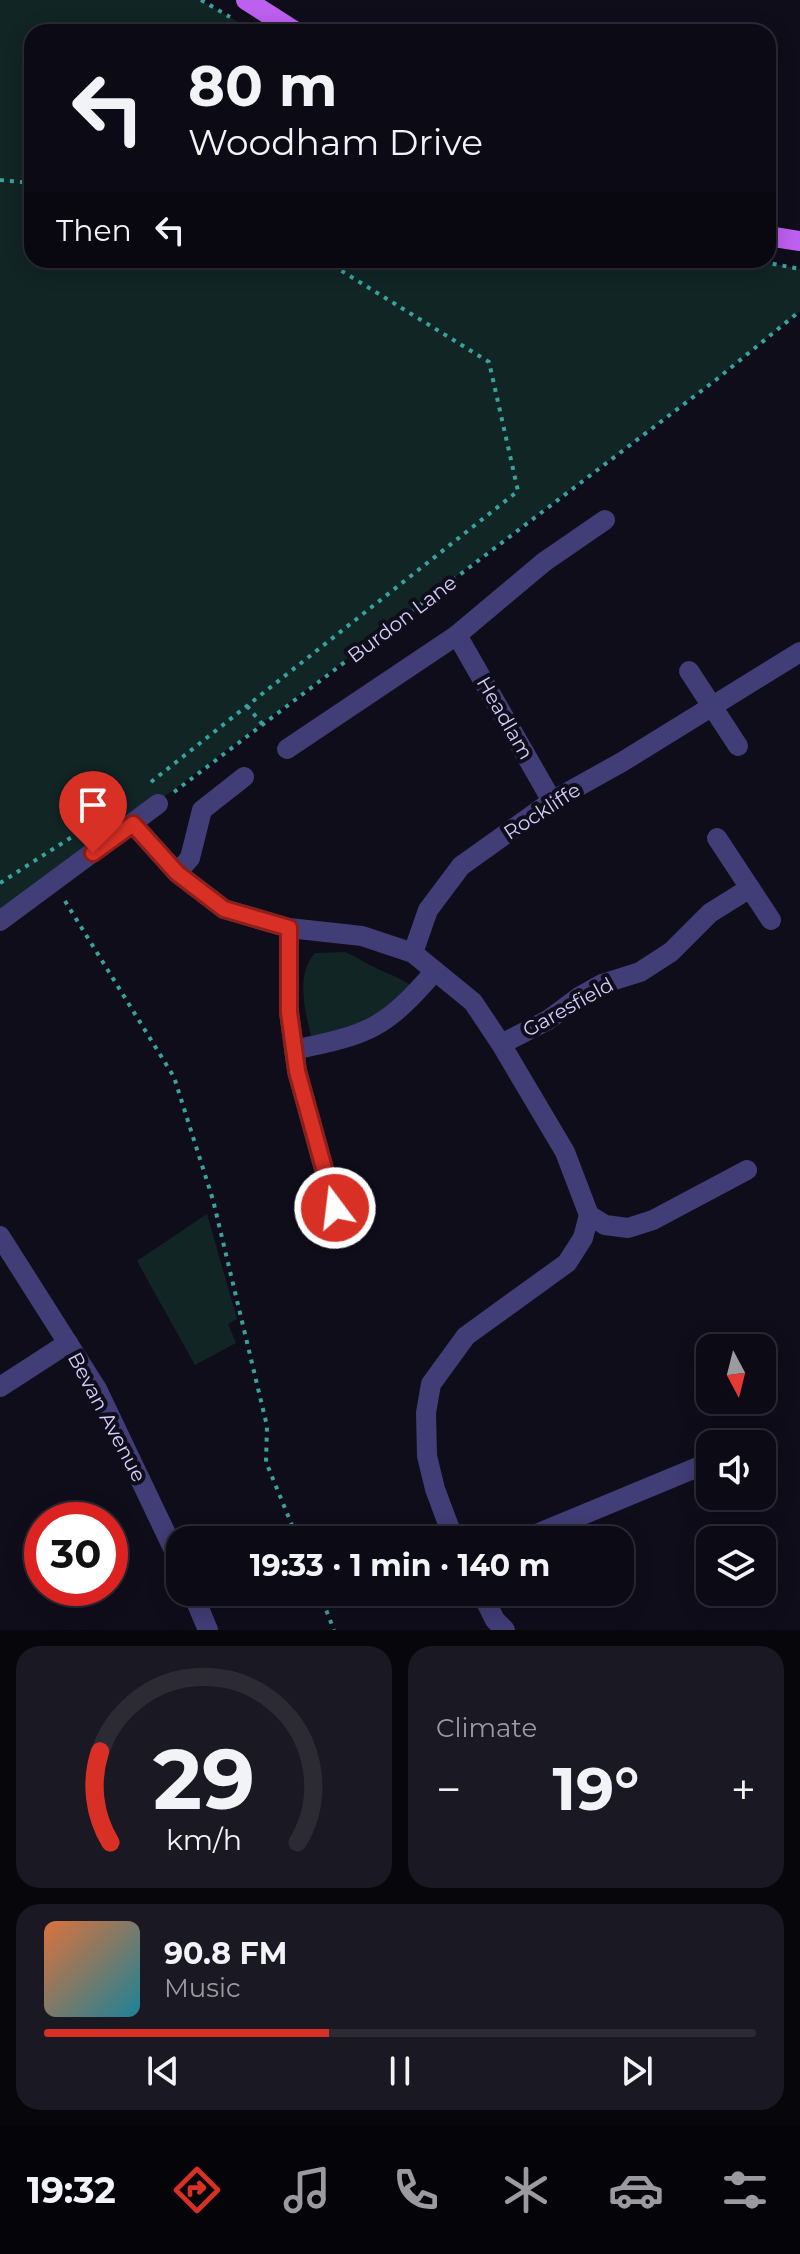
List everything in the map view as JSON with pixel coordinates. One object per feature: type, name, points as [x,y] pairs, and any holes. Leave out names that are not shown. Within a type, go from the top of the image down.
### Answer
[{"type":"main road","points":[[246,0],[284,24]]},
{"type":"main road","points":[[776,237],[800,241]]},
{"type":"street","points":[[287,749],[457,635],[544,562],[605,520]]},
{"type":"street","name":"Headlam","points":[[457,635],[552,801]]},
{"type":"street","name":"Rockliffe","points":[[413,953],[428,910],[461,866],[552,801],[800,652]]},
{"type":"street","points":[[689,671],[738,746]]},
{"type":"street","points":[[177,873],[190,858],[202,810],[244,777]]},
{"type":"street","points":[[0,921],[158,804]]},
{"type":"street","points":[[133,824],[177,873],[224,909],[289,928],[362,936],[413,953],[473,1002],[565,1152],[589,1215],[583,1238],[567,1263],[466,1336],[431,1384],[426,1413],[427,1456],[450,1526]]},
{"type":"street","points":[[717,838],[771,920]]},
{"type":"street","name":"Garesfield","points":[[501,1044],[548,1020],[602,984],[640,972],[671,952],[710,913],[750,888]]},
{"type":"street","points":[[289,928],[289,1012],[297,1071],[342,1235]]},
{"type":"street","points":[[294,1050],[347,1038],[378,1026],[399,1011],[435,971]]},
{"type":"street","points":[[589,1215],[605,1225],[628,1228],[653,1220],[747,1170]]},
{"type":"street","name":"Bevan Avenue","points":[[0,1236],[97,1389],[166,1534]]},
{"type":"street","points":[[0,1387],[68,1343]]},
{"type":"street","points":[[556,1526],[696,1468]]},
{"type":"street","points":[[198,1606],[208,1630]]},
{"type":"street","points":[[488,1606],[505,1630]]},
{"type":"path","points":[[0,180],[24,182]]},
{"type":"path","points":[[776,264],[800,269]]},
{"type":"path","points":[[140,791],[518,491],[489,362],[337,268]]},
{"type":"path","name":"Burdon Lane","points":[[158,804],[717,379],[800,311]]},
{"type":"path","points":[[247,706],[263,725]]},
{"type":"path","points":[[0,883],[77,834]]},
{"type":"path","points":[[53,882],[174,1077],[213,1200],[264,1411],[267,1426],[266,1462],[292,1526]]},
{"type":"path","points":[[325,1606],[334,1630]]},
{"type":"green space","points":[[0,0],[201,0],[242,24],[24,24],[24,268],[776,268],[776,264],[800,269],[800,311],[717,379],[0,921]]},
{"type":"green space","points":[[345,952],[410,985],[376,1015],[312,1039],[303,994],[305,972],[315,953]]},
{"type":"green space","points":[[207,1214],[237,1319],[228,1324],[236,1343],[195,1365],[137,1261]]},
{"type":"route","points":[[93,853],[133,824],[177,873],[224,909],[289,928],[289,1012],[297,1071],[335,1208]]}]
